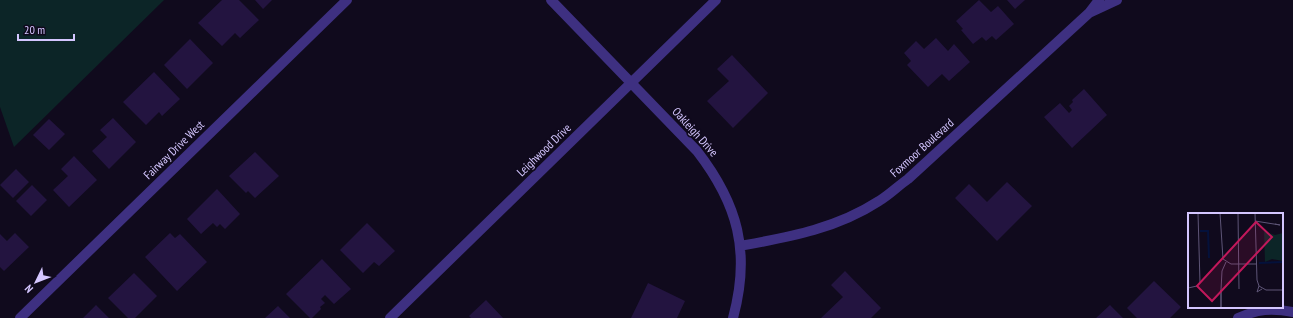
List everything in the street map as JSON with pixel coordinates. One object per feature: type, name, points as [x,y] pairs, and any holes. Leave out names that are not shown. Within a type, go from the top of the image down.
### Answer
[{"type":"street","name":"Fairway Drive West","points":[[20,318],[347,0]]},
{"type":"street","name":"Oakleigh Drive","points":[[551,0],[697,151],[713,171],[730,206],[736,224],[740,246],[740,282],[732,318]]},
{"type":"street","name":"Leighwood Drive","points":[[390,318],[716,0]]},
{"type":"street","name":"Foxmoor Boulevard","points":[[740,246],[790,237],[821,229],[854,215],[879,201],[908,179],[1089,13],[1099,0]]},
{"type":"street","name":"Foxmoor Boulevard","points":[[1089,13],[1117,0]]},
{"type":"street","points":[[1238,318],[1262,310],[1277,309],[1293,312]]},
{"type":"green space","points":[[0,0],[164,0],[14,147],[0,107]]},
{"type":"building","points":[[222,0],[239,0],[259,20],[240,38],[235,33],[222,46],[198,23]]},
{"type":"building","points":[[255,0],[272,0],[263,9]]},
{"type":"building","points":[[979,0],[991,12],[998,6],[1014,24],[996,40],[992,36],[986,41],[982,37],[973,44],[961,30],[963,29],[956,21]]},
{"type":"building","points":[[1007,0],[1025,0],[1015,9]]},
{"type":"building","points":[[936,38],[948,51],[954,44],[970,62],[949,81],[942,74],[928,87],[907,65],[911,61],[904,53],[916,41],[924,49]]},
{"type":"building","points":[[190,39],[213,63],[187,89],[164,65]]},
{"type":"building","points":[[732,55],[768,93],[733,128],[707,101],[729,81],[717,69]]},
{"type":"building","points":[[154,72],[180,99],[162,116],[159,112],[146,125],[123,102]]},
{"type":"building","points":[[1084,89],[1107,115],[1072,148],[1044,117],[1060,103],[1069,113],[1072,110],[1069,106],[1073,102],[1072,100]]},
{"type":"building","points":[[113,118],[136,142],[109,169],[92,151],[107,137],[100,130]]},
{"type":"building","points":[[49,119],[65,134],[49,150],[33,135]]},
{"type":"building","points":[[255,152],[279,176],[255,198],[248,191],[246,193],[229,176]]},
{"type":"building","points":[[74,156],[97,180],[69,207],[53,190],[68,176],[61,169]]},
{"type":"building","points":[[16,169],[29,182],[13,198],[0,185]]},
{"type":"building","points":[[1007,182],[1032,206],[997,241],[955,198],[969,184],[987,202]]},
{"type":"building","points":[[32,185],[47,200],[31,216],[16,201]]},
{"type":"building","points":[[217,189],[240,214],[225,229],[220,224],[217,227],[213,223],[201,234],[187,219]]},
{"type":"building","points":[[367,223],[395,251],[379,266],[374,262],[363,273],[340,250]]},
{"type":"building","points":[[15,233],[29,247],[4,271],[0,267],[0,234],[7,241]]},
{"type":"building","points":[[170,233],[175,238],[180,234],[207,262],[177,291],[145,257]]},
{"type":"building","points":[[322,259],[351,289],[334,304],[325,295],[321,299],[325,303],[312,318],[310,318],[286,294]]},
{"type":"building","points":[[845,271],[881,308],[871,318],[821,318],[843,297],[831,285]]},
{"type":"building","points":[[134,273],[157,296],[135,318],[128,318],[108,298]]},
{"type":"building","points":[[1154,281],[1181,307],[1170,318],[1137,318],[1127,308]]},
{"type":"building","points":[[648,283],[685,301],[677,318],[631,318]]},
{"type":"building","points":[[486,300],[503,318],[471,318],[469,316]]},
{"type":"building","points":[[96,305],[109,318],[83,318]]},
{"type":"building","points":[[1110,305],[1123,318],[1096,318]]},
{"type":"building","points":[[278,306],[290,318],[265,318]]}]
